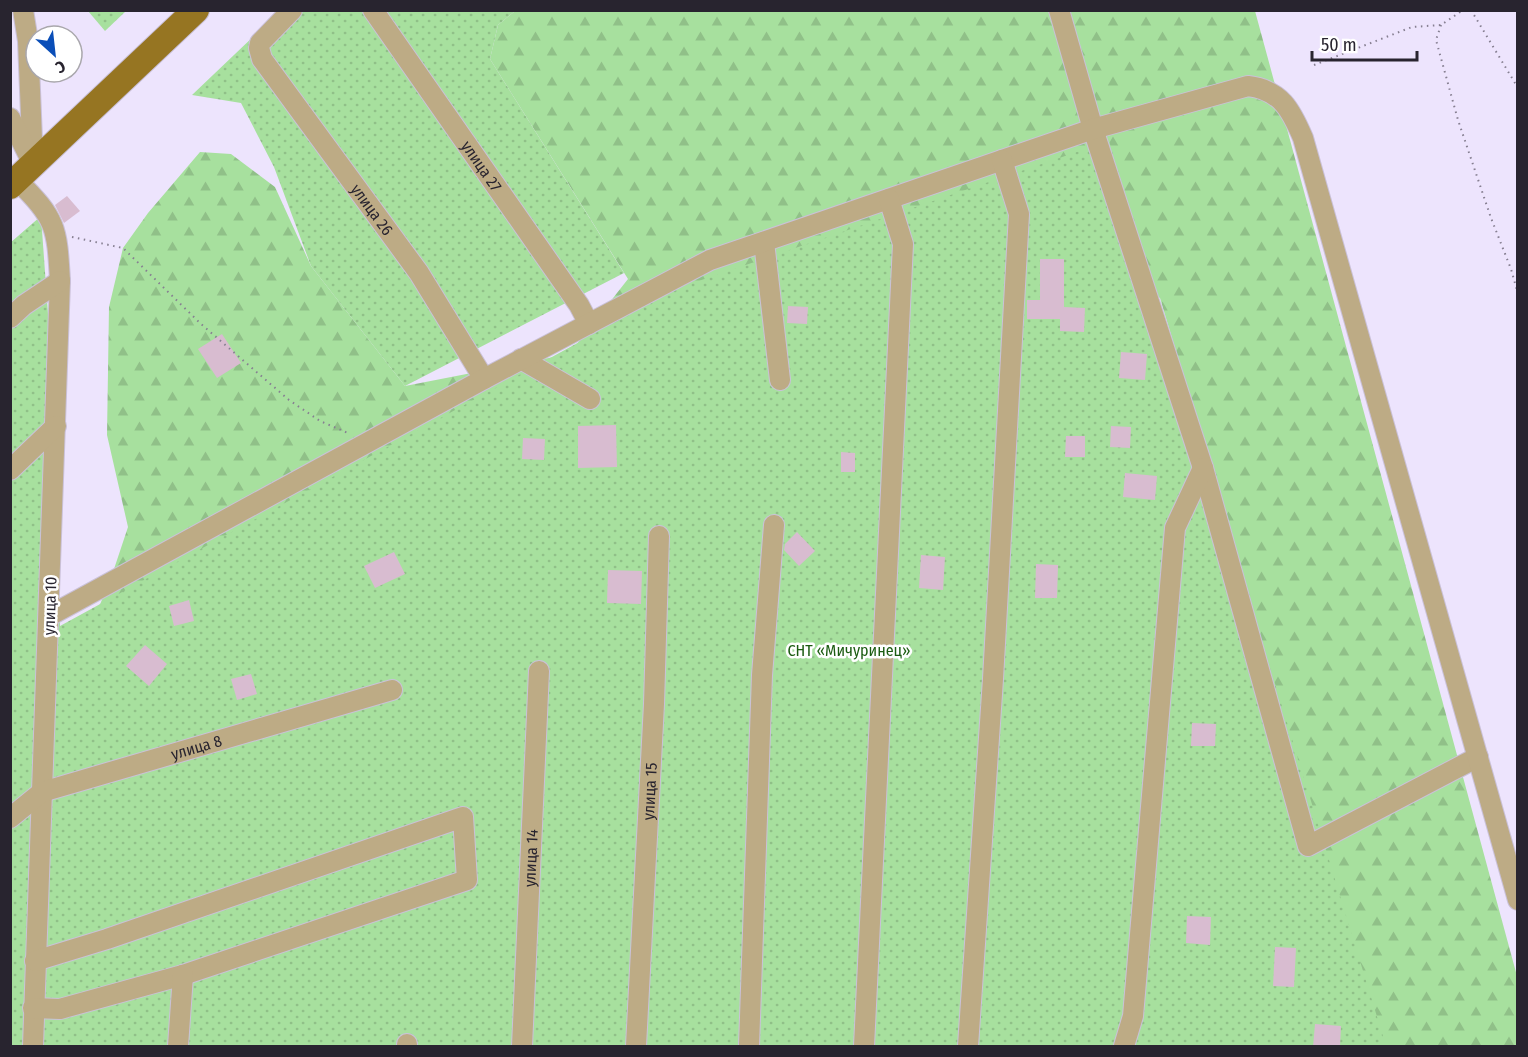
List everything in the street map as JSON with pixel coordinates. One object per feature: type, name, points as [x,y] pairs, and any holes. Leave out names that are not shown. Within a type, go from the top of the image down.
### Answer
[{"type":"main road","points":[[20,176],[196,10]]},
{"type":"street","name":"улица 26","points":[[292,10],[260,43],[258,48],[262,60],[419,273],[484,379]]},
{"type":"street","points":[[1059,10],[1093,129],[1203,468],[1308,846],[1478,757]]},
{"type":"street","name":"улица 27","points":[[381,13],[579,305],[589,324]]},
{"type":"street","points":[[20,176],[25,84]]},
{"type":"street","points":[[50,616],[521,359],[710,260],[1093,129],[1248,86],[1262,88],[1277,95],[1292,112],[1304,138],[1518,900]]},
{"type":"street","name":"улица 10","points":[[10,118],[20,176],[42,204],[58,234],[60,281],[50,616],[33,1047]]},
{"type":"street","points":[[968,1047],[993,679],[1019,214],[1002,160]]},
{"type":"street","points":[[864,1047],[903,244],[889,199]]},
{"type":"street","points":[[764,242],[780,380]]},
{"type":"street","points":[[10,318],[24,305],[60,281]]},
{"type":"street","points":[[521,359],[590,399]]},
{"type":"street","points":[[10,470],[56,426]]},
{"type":"street","points":[[1124,1047],[1133,1016],[1175,528],[1203,468]]},
{"type":"street","points":[[749,1047],[762,675],[774,525]]},
{"type":"street","name":"улица 15","points":[[636,1047],[654,704],[659,536]]},
{"type":"street","name":"улица 14","points":[[522,1047],[539,671]]},
{"type":"street","name":"улица 8","points":[[10,818],[42,792],[392,690]]},
{"type":"street","points":[[33,1008],[60,1009],[183,975],[467,880],[463,818],[107,939],[35,961]]},
{"type":"street","points":[[178,1047],[183,975]]},
{"type":"path","points":[[1314,65],[1412,27],[1441,25],[1463,10]]},
{"type":"path","points":[[1471,10],[1518,88]]},
{"type":"path","points":[[1441,25],[1436,40],[1458,120],[1518,294]]},
{"type":"path","points":[[58,234],[123,248],[201,324],[289,400],[334,429],[371,440]]},
{"type":"green space","points":[[88,11],[126,11],[105,31]]},
{"type":"green space","points":[[280,11],[515,11],[498,25],[490,59],[624,273],[405,386],[311,266],[274,167],[241,103],[192,95]]},
{"type":"green space","points":[[515,11],[1255,11],[1517,976],[1517,1046],[1066,1046],[1202,438],[1160,298],[1024,233],[57,705],[110,581],[128,527],[107,435],[109,307],[123,248],[148,213],[200,152],[231,154],[275,187],[311,266],[405,386],[569,354],[628,279],[490,59],[498,25]]},
{"type":"green space","name":"СНТ «Мичуринец»","points":[[1109,141],[1386,1046],[11,1046],[10,243],[41,216],[56,426],[60,626],[678,288]]},
{"type":"building","points":[[67,196],[80,211],[64,223],[55,205]]},
{"type":"building","points":[[1040,259],[1064,259],[1064,307],[1085,308],[1084,332],[1060,331],[1060,319],[1027,319],[1027,300],[1040,300]]},
{"type":"building","points":[[788,306],[808,307],[807,324],[787,323]]},
{"type":"building","points":[[222,334],[241,363],[217,378],[198,349]]},
{"type":"building","points":[[1121,352],[1147,354],[1145,380],[1119,378]]},
{"type":"building","points":[[616,425],[617,467],[578,468],[578,426]]},
{"type":"building","points":[[1111,426],[1131,427],[1130,448],[1110,447]]},
{"type":"building","points":[[1066,436],[1085,436],[1085,457],[1065,457]]},
{"type":"building","points":[[523,438],[545,439],[544,460],[522,459]]},
{"type":"building","points":[[841,452],[855,453],[855,472],[841,472]]},
{"type":"building","points":[[1125,473],[1157,476],[1155,500],[1123,497]]},
{"type":"building","points":[[797,532],[815,551],[799,566],[784,550],[785,544]]},
{"type":"building","points":[[394,552],[405,574],[375,588],[364,566]]},
{"type":"building","points":[[921,555],[945,557],[943,590],[919,588]]},
{"type":"building","points":[[1036,564],[1058,565],[1057,598],[1035,598]]},
{"type":"building","points":[[608,570],[642,571],[641,604],[607,603]]},
{"type":"building","points":[[189,600],[194,621],[174,626],[169,606]]},
{"type":"building","points":[[145,645],[167,664],[149,686],[126,666]]},
{"type":"building","points":[[251,674],[257,694],[237,700],[231,679]]},
{"type":"building","points":[[1192,723],[1216,724],[1215,746],[1191,746]]},
{"type":"building","points":[[1187,916],[1211,917],[1210,945],[1186,943]]},
{"type":"building","points":[[1275,947],[1296,948],[1294,987],[1273,986]]},
{"type":"building","points":[[1315,1024],[1341,1026],[1340,1047],[1313,1047]]}]
